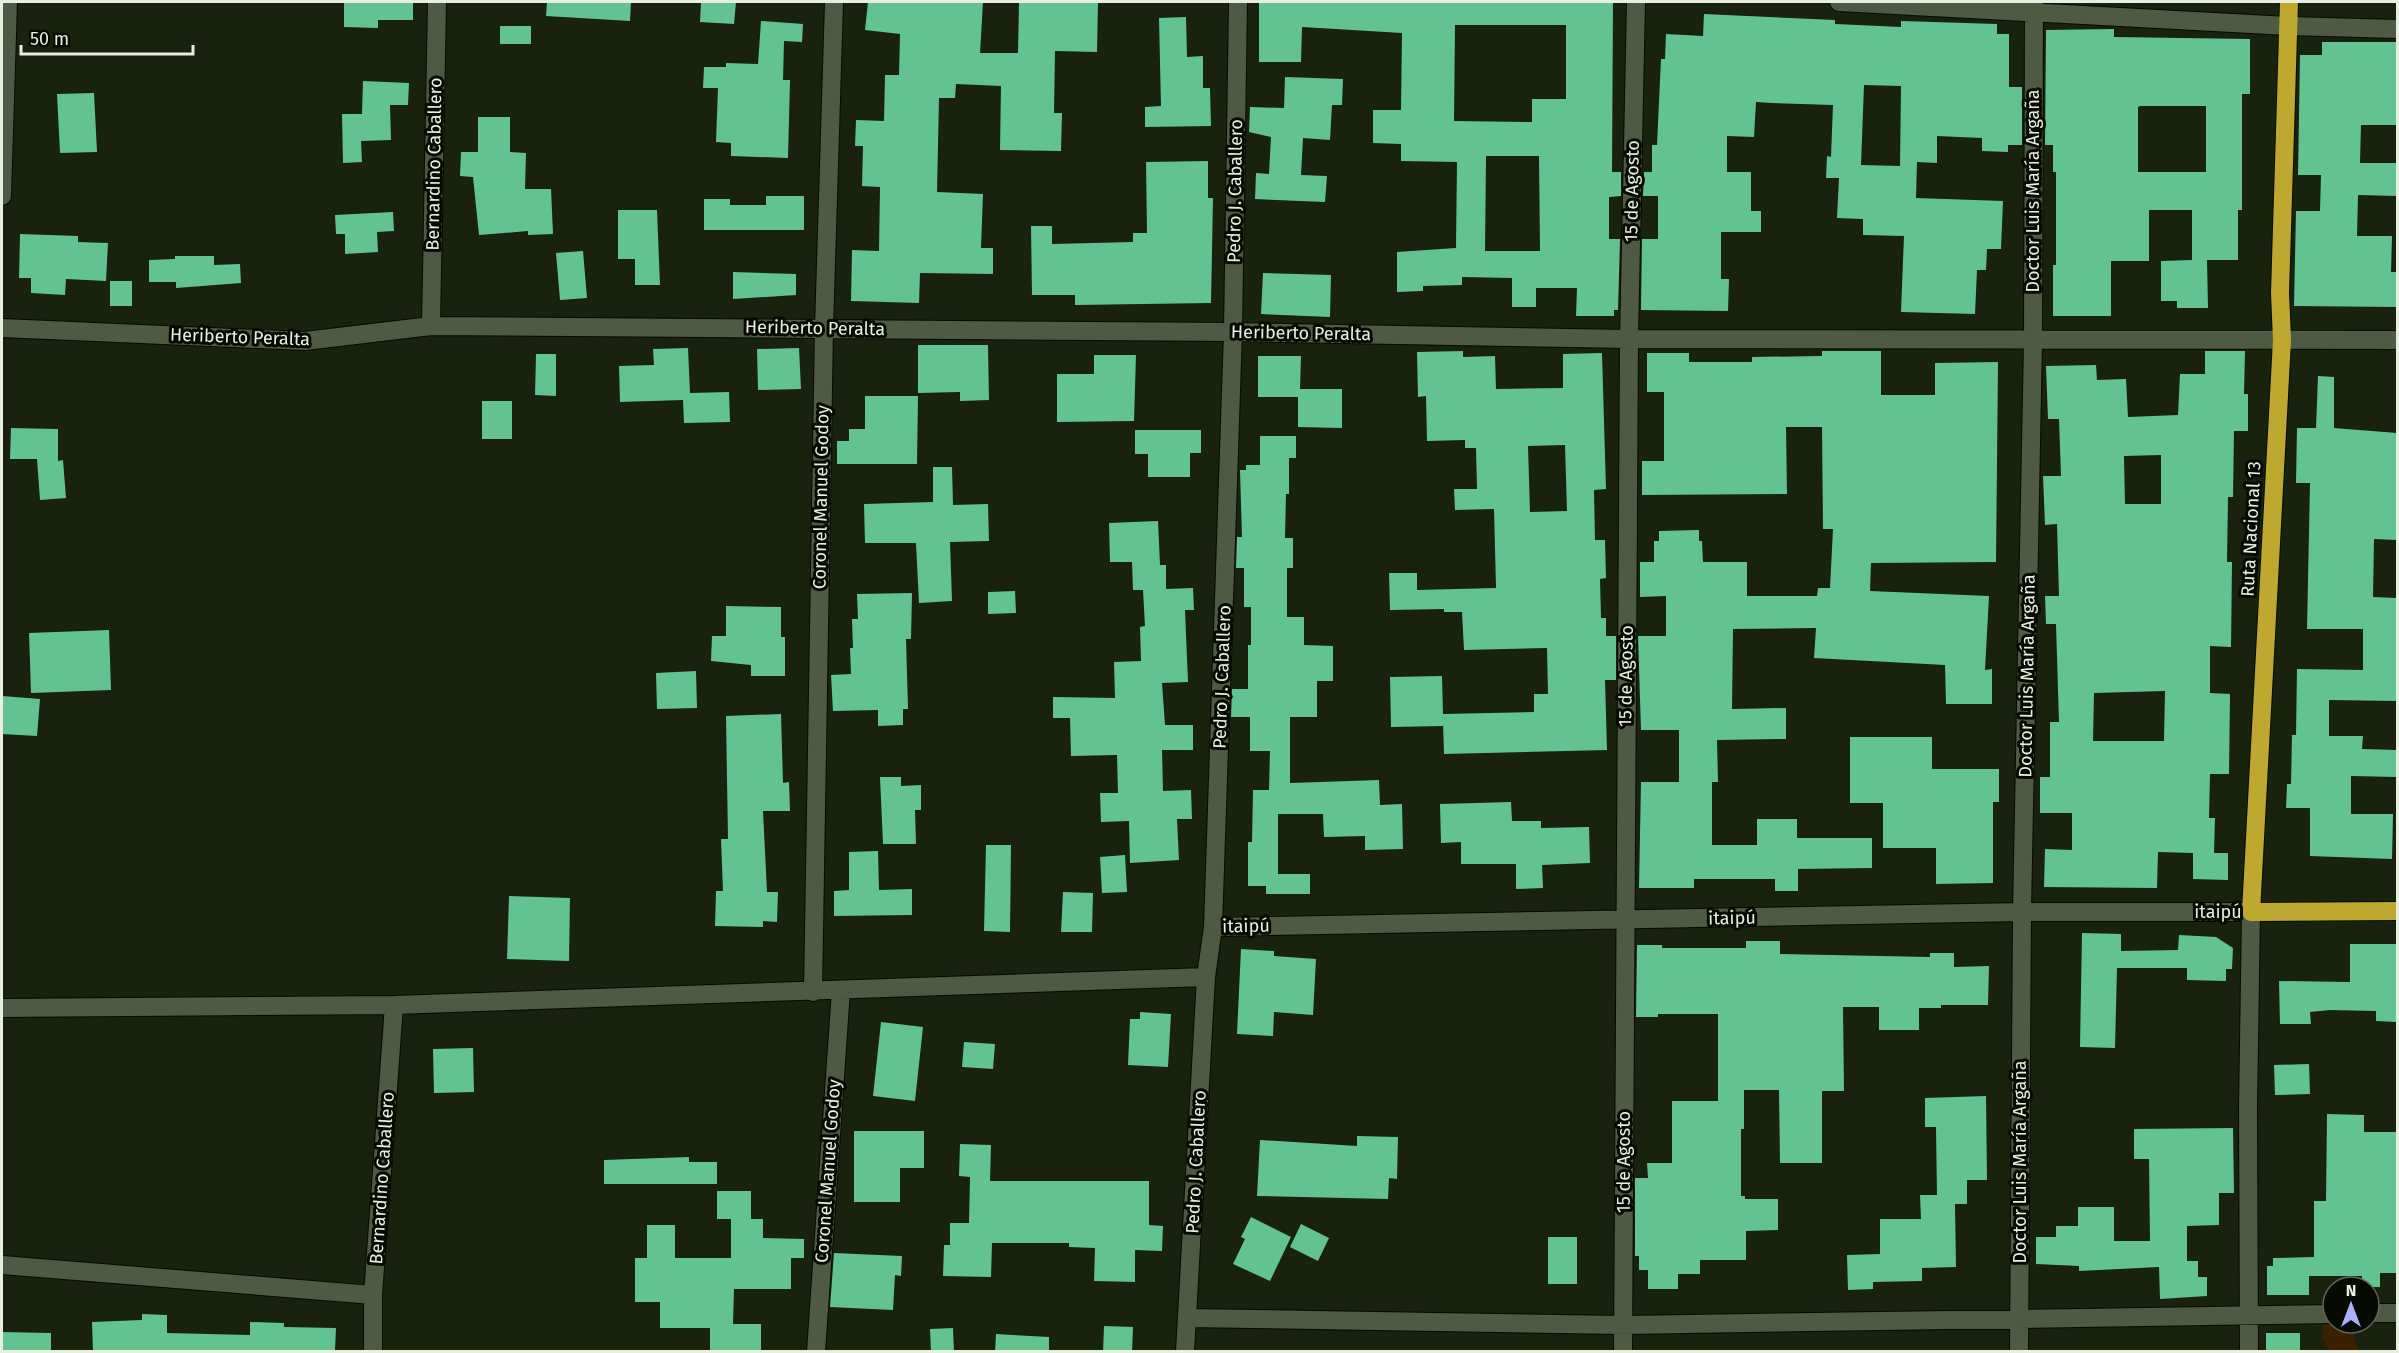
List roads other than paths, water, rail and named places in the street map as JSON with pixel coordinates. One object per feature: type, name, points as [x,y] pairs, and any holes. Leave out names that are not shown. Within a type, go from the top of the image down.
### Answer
[{"type":"highway","name":"Ruta Nacional 13","points":[[2251,912],[2282,340],[2280,293],[2289,2]]},
{"type":"highway","points":[[2251,912],[2397,911]]},
{"type":"street","points":[[2,196],[8,2]]},
{"type":"street","name":"Bernardino Caballero","points":[[431,326],[436,2]]},
{"type":"street","name":"Coronel Manuel Godoy","points":[[813,992],[824,328],[834,2]]},
{"type":"street","name":"Pedro J. Caballero","points":[[1185,1352],[1206,977],[1214,927],[1233,332],[1238,2]]},
{"type":"street","name":"15 de Agosto","points":[[1623,1352],[1629,339],[1636,2]]},
{"type":"street","points":[[1839,2],[2034,6],[2288,26],[2397,29]]},
{"type":"street","name":"Doctor Luis María Argaña","points":[[2019,1352],[2022,912],[2033,341],[2034,6]]},
{"type":"street","name":"Heriberto Peralta","points":[[2,328],[305,341],[431,326],[1233,332],[1629,339],[2397,340]]},
{"type":"street","name":"itaipú","points":[[1214,927],[2022,912],[2251,912]]},
{"type":"street","points":[[2249,1352],[2248,1108],[2251,912]]},
{"type":"street","points":[[2,1008],[394,1005],[1206,977]]},
{"type":"street","name":"Coronel Manuel Godoy","points":[[816,1352],[841,990]]},
{"type":"street","name":"Bernardino Caballero","points":[[373,1352],[373,1295],[394,1005]]},
{"type":"street","points":[[2,1265],[373,1295]]},
{"type":"street","points":[[2381,1313],[2397,1313]]},
{"type":"street","points":[[1187,1318],[1624,1325],[2321,1314]]}]
